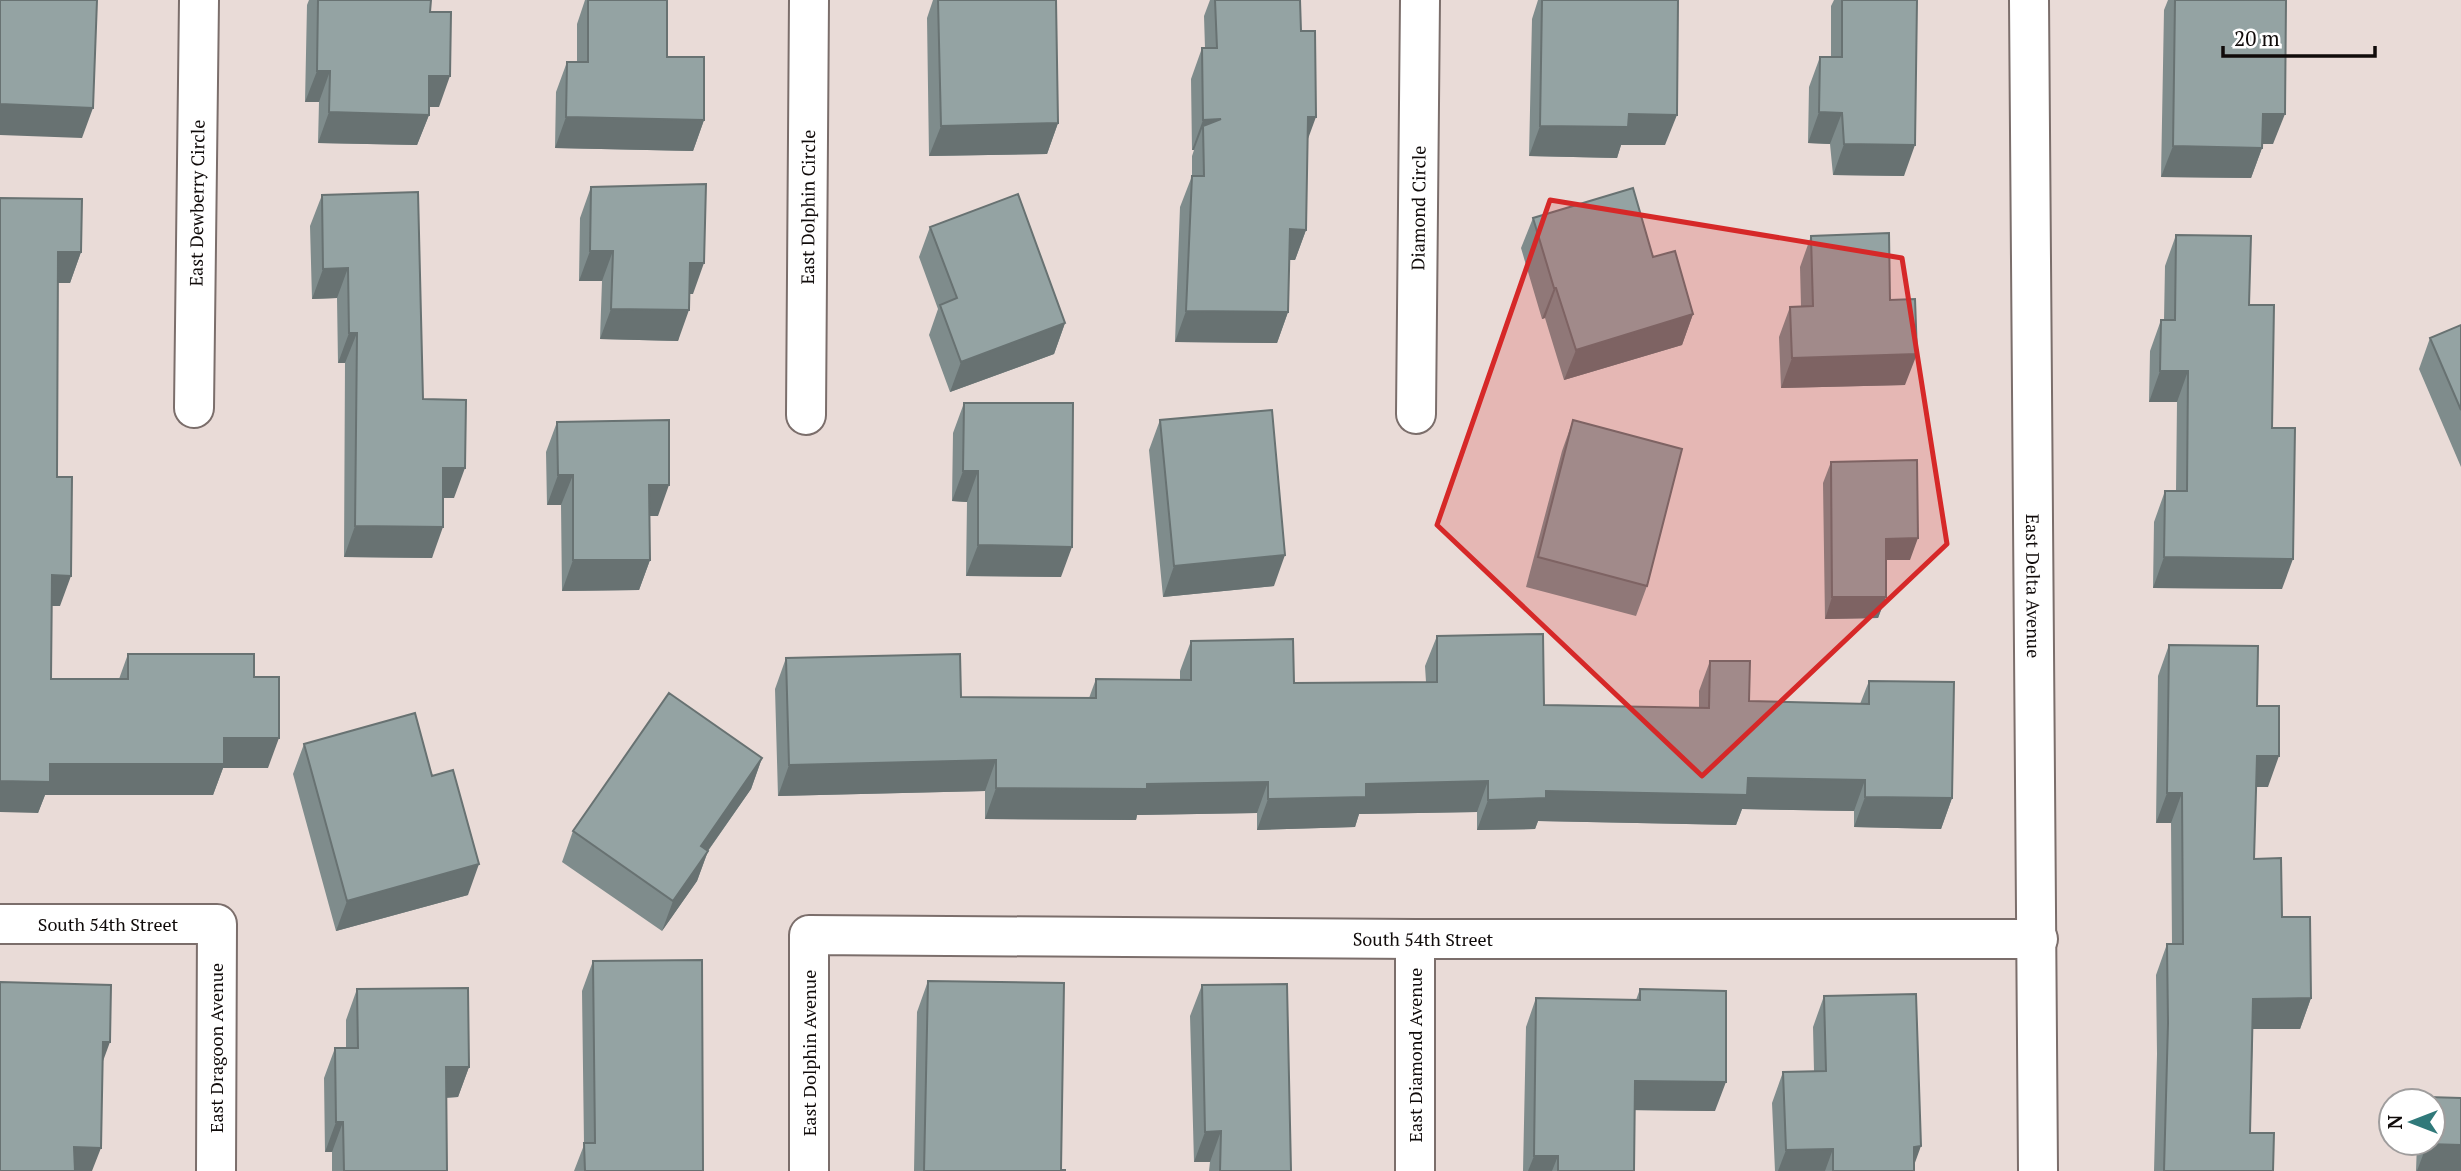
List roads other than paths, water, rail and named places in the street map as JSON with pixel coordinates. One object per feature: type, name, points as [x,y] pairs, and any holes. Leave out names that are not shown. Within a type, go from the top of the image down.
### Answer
[{"type":"street","name":"East Dewberry Circle","points":[[194,408],[199,0]]},
{"type":"street","name":"East Dolphin Circle","points":[[806,415],[809,0]]},
{"type":"street","name":"Diamond Circle","points":[[1416,414],[1420,0]]},
{"type":"street","name":"East Delta Avenue","points":[[2029,0],[2038,1171]]},
{"type":"street","name":"South 54th Street","points":[[0,924],[217,924]]},
{"type":"street","name":"East Dragoon Avenue","points":[[216,1171],[217,924]]},
{"type":"street","name":"South 54th Street","points":[[809,935],[2038,939]]},
{"type":"street","name":"East Dolphin Avenue","points":[[808,1171],[809,935]]},
{"type":"street","name":"East Diamond Avenue","points":[[1415,939],[1415,1171]]}]
